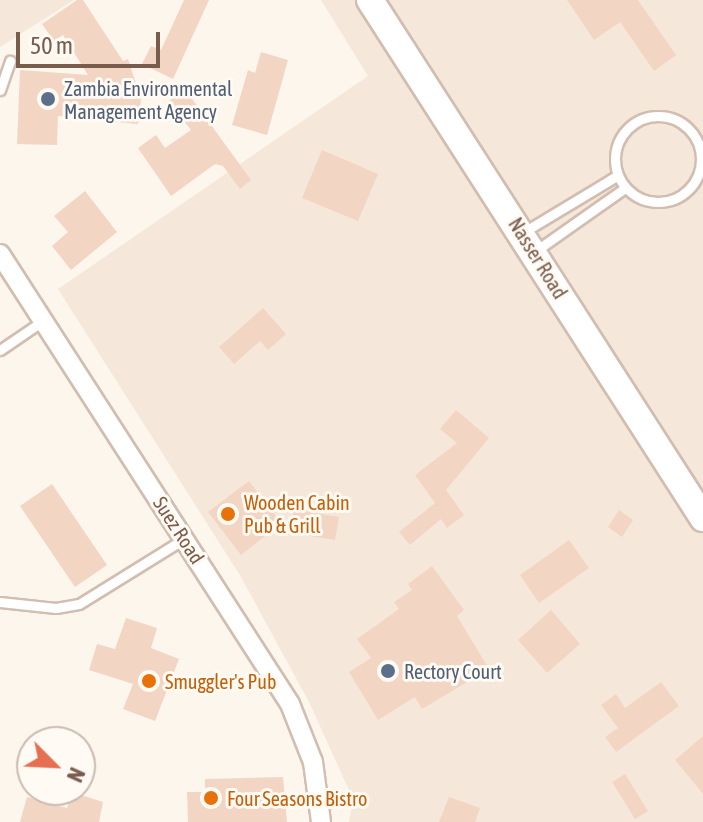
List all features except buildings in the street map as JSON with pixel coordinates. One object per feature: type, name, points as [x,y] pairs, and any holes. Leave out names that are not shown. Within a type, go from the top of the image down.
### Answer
[{"type":"main road","name":"Nasser Road","points":[[370,0],[703,518]]},
{"type":"street","name":"Suez Road","points":[[0,254],[290,704],[313,762],[321,822]]},
{"type":"lane","points":[[0,90],[10,61]]},
{"type":"lane","points":[[672,119],[700,140],[702,161],[698,179],[677,198],[650,202],[625,188],[618,175],[617,143],[638,120],[672,119]]},
{"type":"lane","points":[[528,243],[618,175]]},
{"type":"lane","points":[[528,243],[625,188]]},
{"type":"lane","points":[[0,350],[44,320]]},
{"type":"lane","points":[[0,602],[56,608],[79,604],[184,539]]},
{"type":"shaded area","points":[[0,0],[74,0],[0,47]]},
{"type":"shaded area","points":[[321,0],[703,0],[703,822],[349,822],[353,799],[310,704],[241,577],[58,289],[368,76]]},
{"type":"place","name":"Zambia Environmental Management Agency","points":[[48,99]]},
{"type":"place","name":"Wooden Cabin Pub & Grill","points":[[228,514]]},
{"type":"place","name":"Rectory Court","points":[[388,671]]},
{"type":"place","name":"Smuggler's Pub","points":[[149,681]]},
{"type":"place","name":"Four Seasons Bistro","points":[[211,798]]}]
